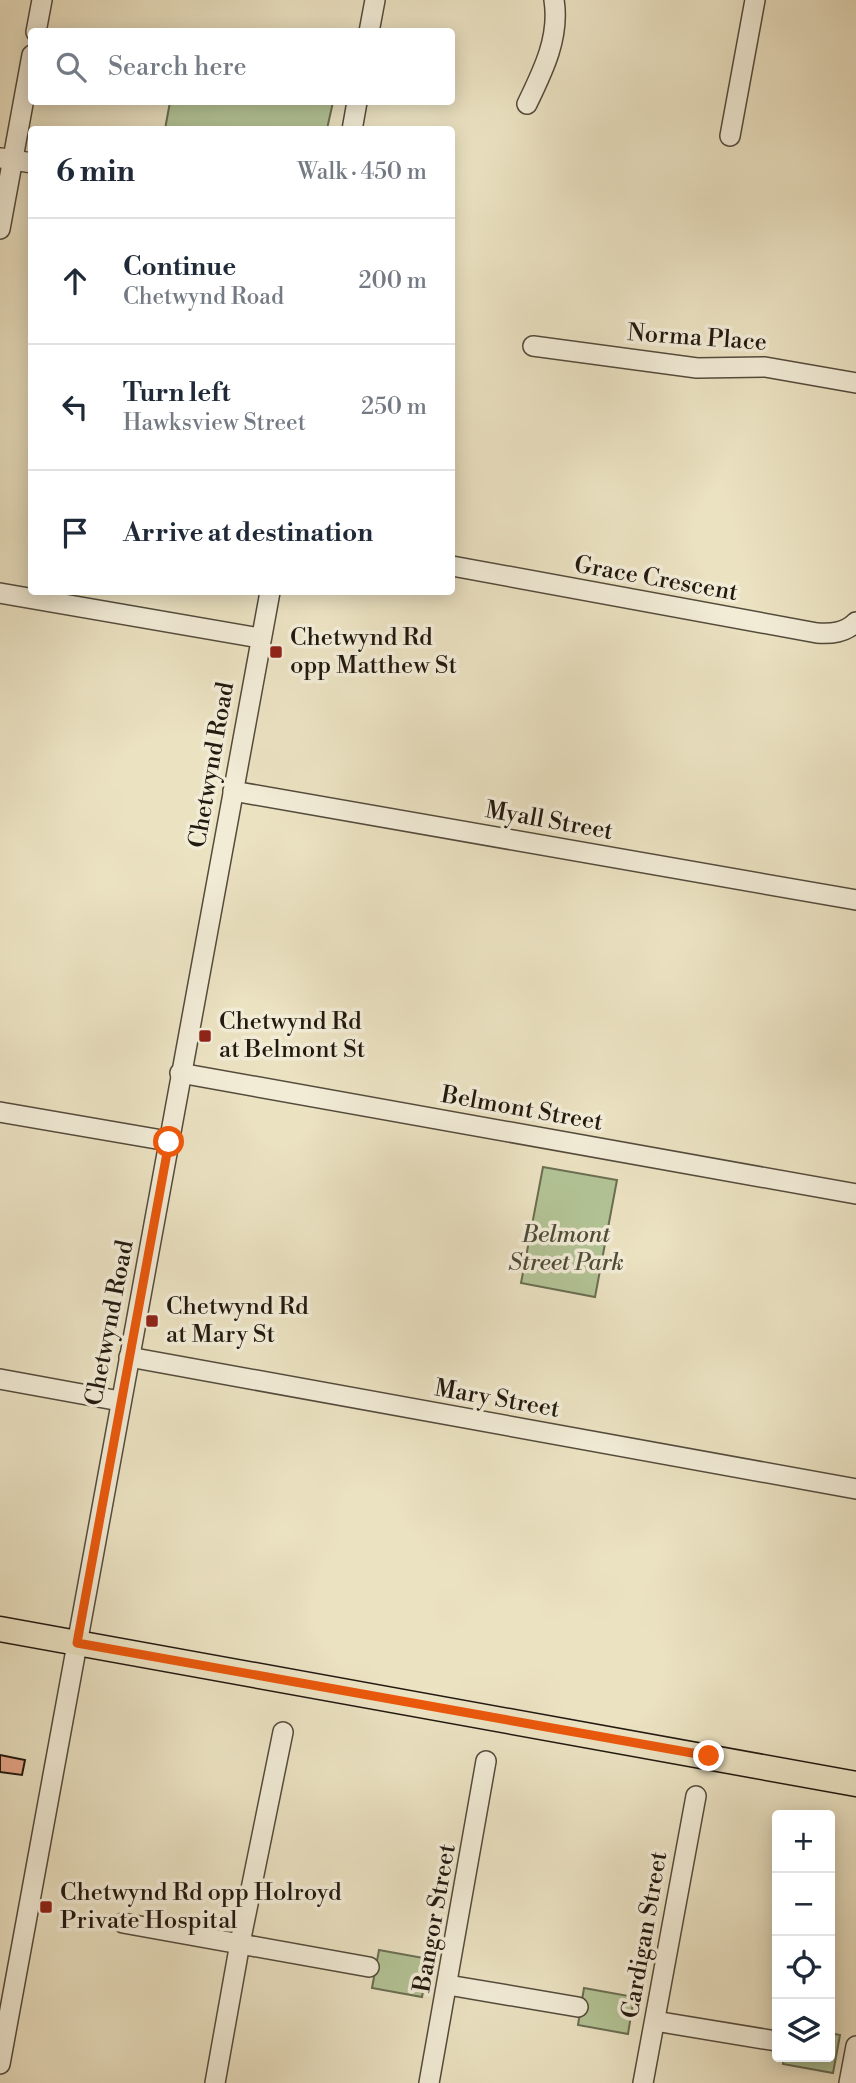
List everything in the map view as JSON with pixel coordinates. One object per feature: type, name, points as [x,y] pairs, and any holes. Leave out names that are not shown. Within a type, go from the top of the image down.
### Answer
[{"type":"main road","points":[[0,1629],[856,1784]]},
{"type":"street","points":[[37,28],[42,0]]},
{"type":"street","points":[[370,28],[375,0]]},
{"type":"street","points":[[527,104],[546,65],[556,15],[554,0]]},
{"type":"street","points":[[730,136],[755,0]]},
{"type":"street","points":[[0,229],[28,80]]},
{"type":"street","points":[[353,126],[356,105]]},
{"type":"street","name":"Norma Place","points":[[533,345],[697,368],[765,367],[856,383]]},
{"type":"street","name":"Grace Crescent","points":[[455,567],[817,633],[834,634],[854,627]]},
{"type":"street","points":[[0,593],[260,638]]},
{"type":"street","name":"Chetwynd Road","points":[[0,2064],[269,595]]},
{"type":"street","name":"Myall Street","points":[[233,791],[856,900]]},
{"type":"street","name":"Belmont Street","points":[[180,1073],[856,1194]]},
{"type":"street","points":[[0,1112],[169,1142]]},
{"type":"street","name":"Mary Street","points":[[129,1357],[856,1489]]},
{"type":"street","points":[[0,1379],[120,1401]]},
{"type":"street","points":[[215,2083],[283,1732]]},
{"type":"street","name":"Bangor Street","points":[[429,2083],[486,1761]]},
{"type":"street","name":"Cardigan Street","points":[[643,2083],[696,1796]]},
{"type":"street","points":[[123,1923],[369,1967]]},
{"type":"street","points":[[448,1985],[578,2007]]},
{"type":"street","points":[[655,2021],[772,2040]]},
{"type":"street","points":[[849,2083],[856,2050]]},
{"type":"green space","points":[[169,105],[332,105],[328,126],[166,126]]},
{"type":"green space","name":"Belmont Street Park","points":[[543,1167],[617,1180],[595,1297],[521,1283]]},
{"type":"green space","points":[[379,1950],[429,1959],[422,1997],[372,1988]]},
{"type":"green space","points":[[584,1988],[634,1997],[628,2034],[578,2025]]},
{"type":"green space","points":[[835,2034],[840,2035],[833,2073],[783,2064],[835,2062]]},
{"type":"building","points":[[0,1755],[25,1760],[22,1775],[0,1772]]},
{"type":"place","name":"Chetwynd Rd opp Matthew St","points":[[276,652]]},
{"type":"place","name":"Chetwynd Rd at Belmont St","points":[[205,1036]]},
{"type":"place","name":"Chetwynd Rd at Mary St","points":[[152,1321]]},
{"type":"place","name":"Chetwynd Rd opp Holroyd Private Hospital","points":[[46,1907]]},
{"type":"route","points":[[169,1142],[77,1643],[709,1756]]}]
